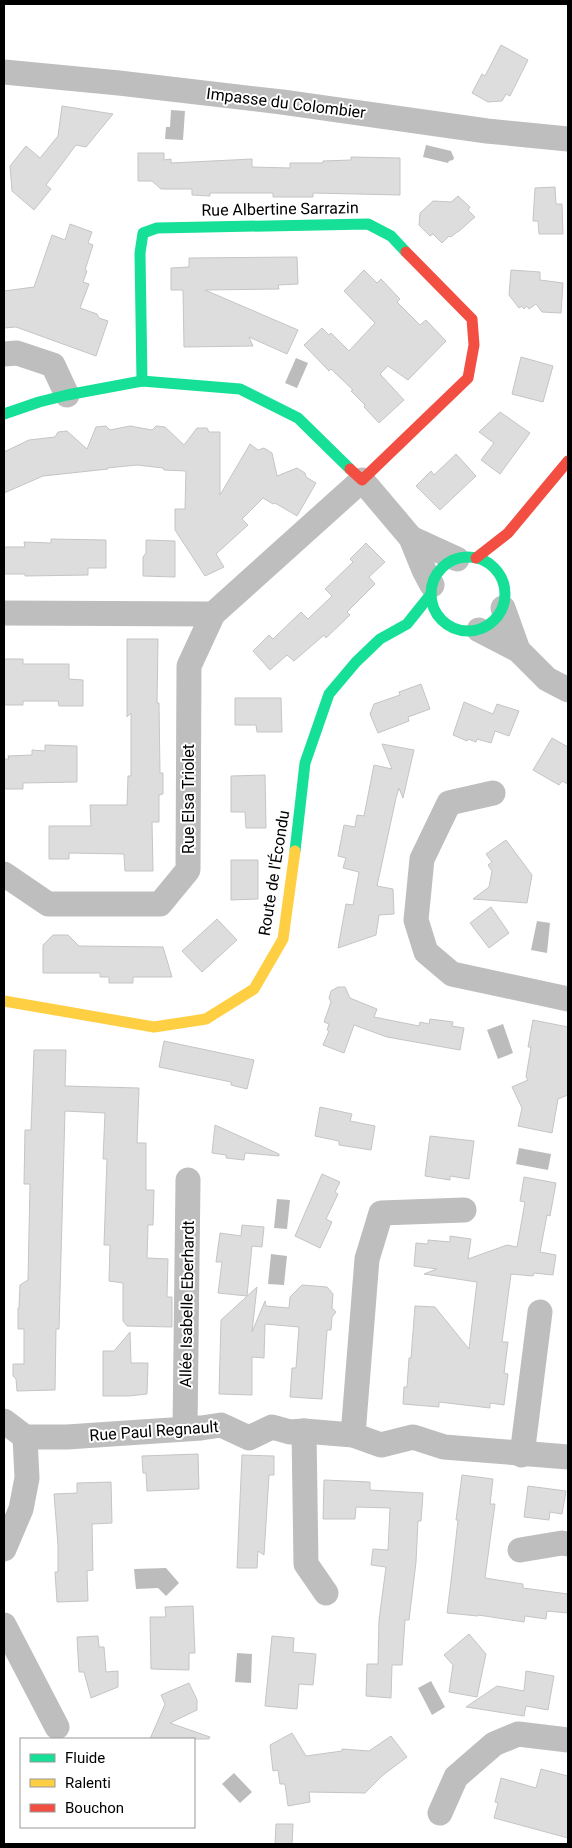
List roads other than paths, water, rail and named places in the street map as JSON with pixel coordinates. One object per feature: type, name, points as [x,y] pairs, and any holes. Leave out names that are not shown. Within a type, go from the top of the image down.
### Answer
[{"type":"street","name":"Impasse du Colombier","points":[[4,72],[99,80],[263,100],[487,131],[568,138]]},
{"type":"street","name":"Rue Albertine Sarrazin","points":[[142,381],[140,253],[144,233],[157,228],[368,224],[391,236],[472,319],[474,345],[468,378],[362,480]]},
{"type":"street","points":[[4,354],[18,353],[53,365],[67,395]]},
{"type":"street","points":[[4,414],[67,395],[142,381],[240,390],[298,418],[362,480],[411,538],[432,589],[433,605],[437,615],[445,624]]},
{"type":"street","name":"Route de l'Écondu","points":[[4,1001],[154,1027],[206,1019],[254,989],[283,939],[305,763],[329,694],[356,662],[380,639],[407,624],[432,589],[437,574],[446,565],[466,558],[508,533],[551,480],[566,456]]},
{"type":"street","points":[[4,613],[213,614],[362,480]]},
{"type":"street","name":"Route de l'Écondu","points":[[503,608],[504,589],[502,580],[508,533]]},
{"type":"street","points":[[411,538],[491,566],[502,580]]},
{"type":"street","points":[[479,630],[493,621],[503,608]]},
{"type":"street","points":[[503,608],[518,650]]},
{"type":"street","name":"Rue Elsa Triolet","points":[[4,874],[48,904],[160,904],[188,870],[189,666],[213,614]]},
{"type":"street","name":"Route de l'Écondu","points":[[407,624],[445,624],[461,631],[479,630]]},
{"type":"street","points":[[479,630],[518,650],[547,679],[568,690]]},
{"type":"street","points":[[493,793],[449,803],[422,859],[416,920],[426,952],[452,974],[568,999]]},
{"type":"street","name":"Allée Isabelle Eberhardt","points":[[185,1428],[188,1180]]},
{"type":"street","points":[[353,1435],[367,1259],[381,1213],[464,1210]]},
{"type":"street","points":[[522,1455],[540,1312]]},
{"type":"street","points":[[4,1421],[25,1436],[27,1478],[22,1501],[4,1549]]},
{"type":"street","name":"Rue Paul Regnault","points":[[25,1436],[67,1437],[201,1428],[221,1424],[249,1438],[272,1427],[290,1432],[304,1431],[353,1435],[380,1445],[413,1437],[444,1447],[522,1455],[568,1457]]},
{"type":"street","points":[[304,1431],[306,1564],[326,1593]]},
{"type":"street","points":[[520,1550],[562,1543],[568,1544]]},
{"type":"street","points":[[4,1625],[57,1727]]},
{"type":"street","points":[[440,1813],[456,1777],[494,1744],[518,1734],[568,1740]]}]
